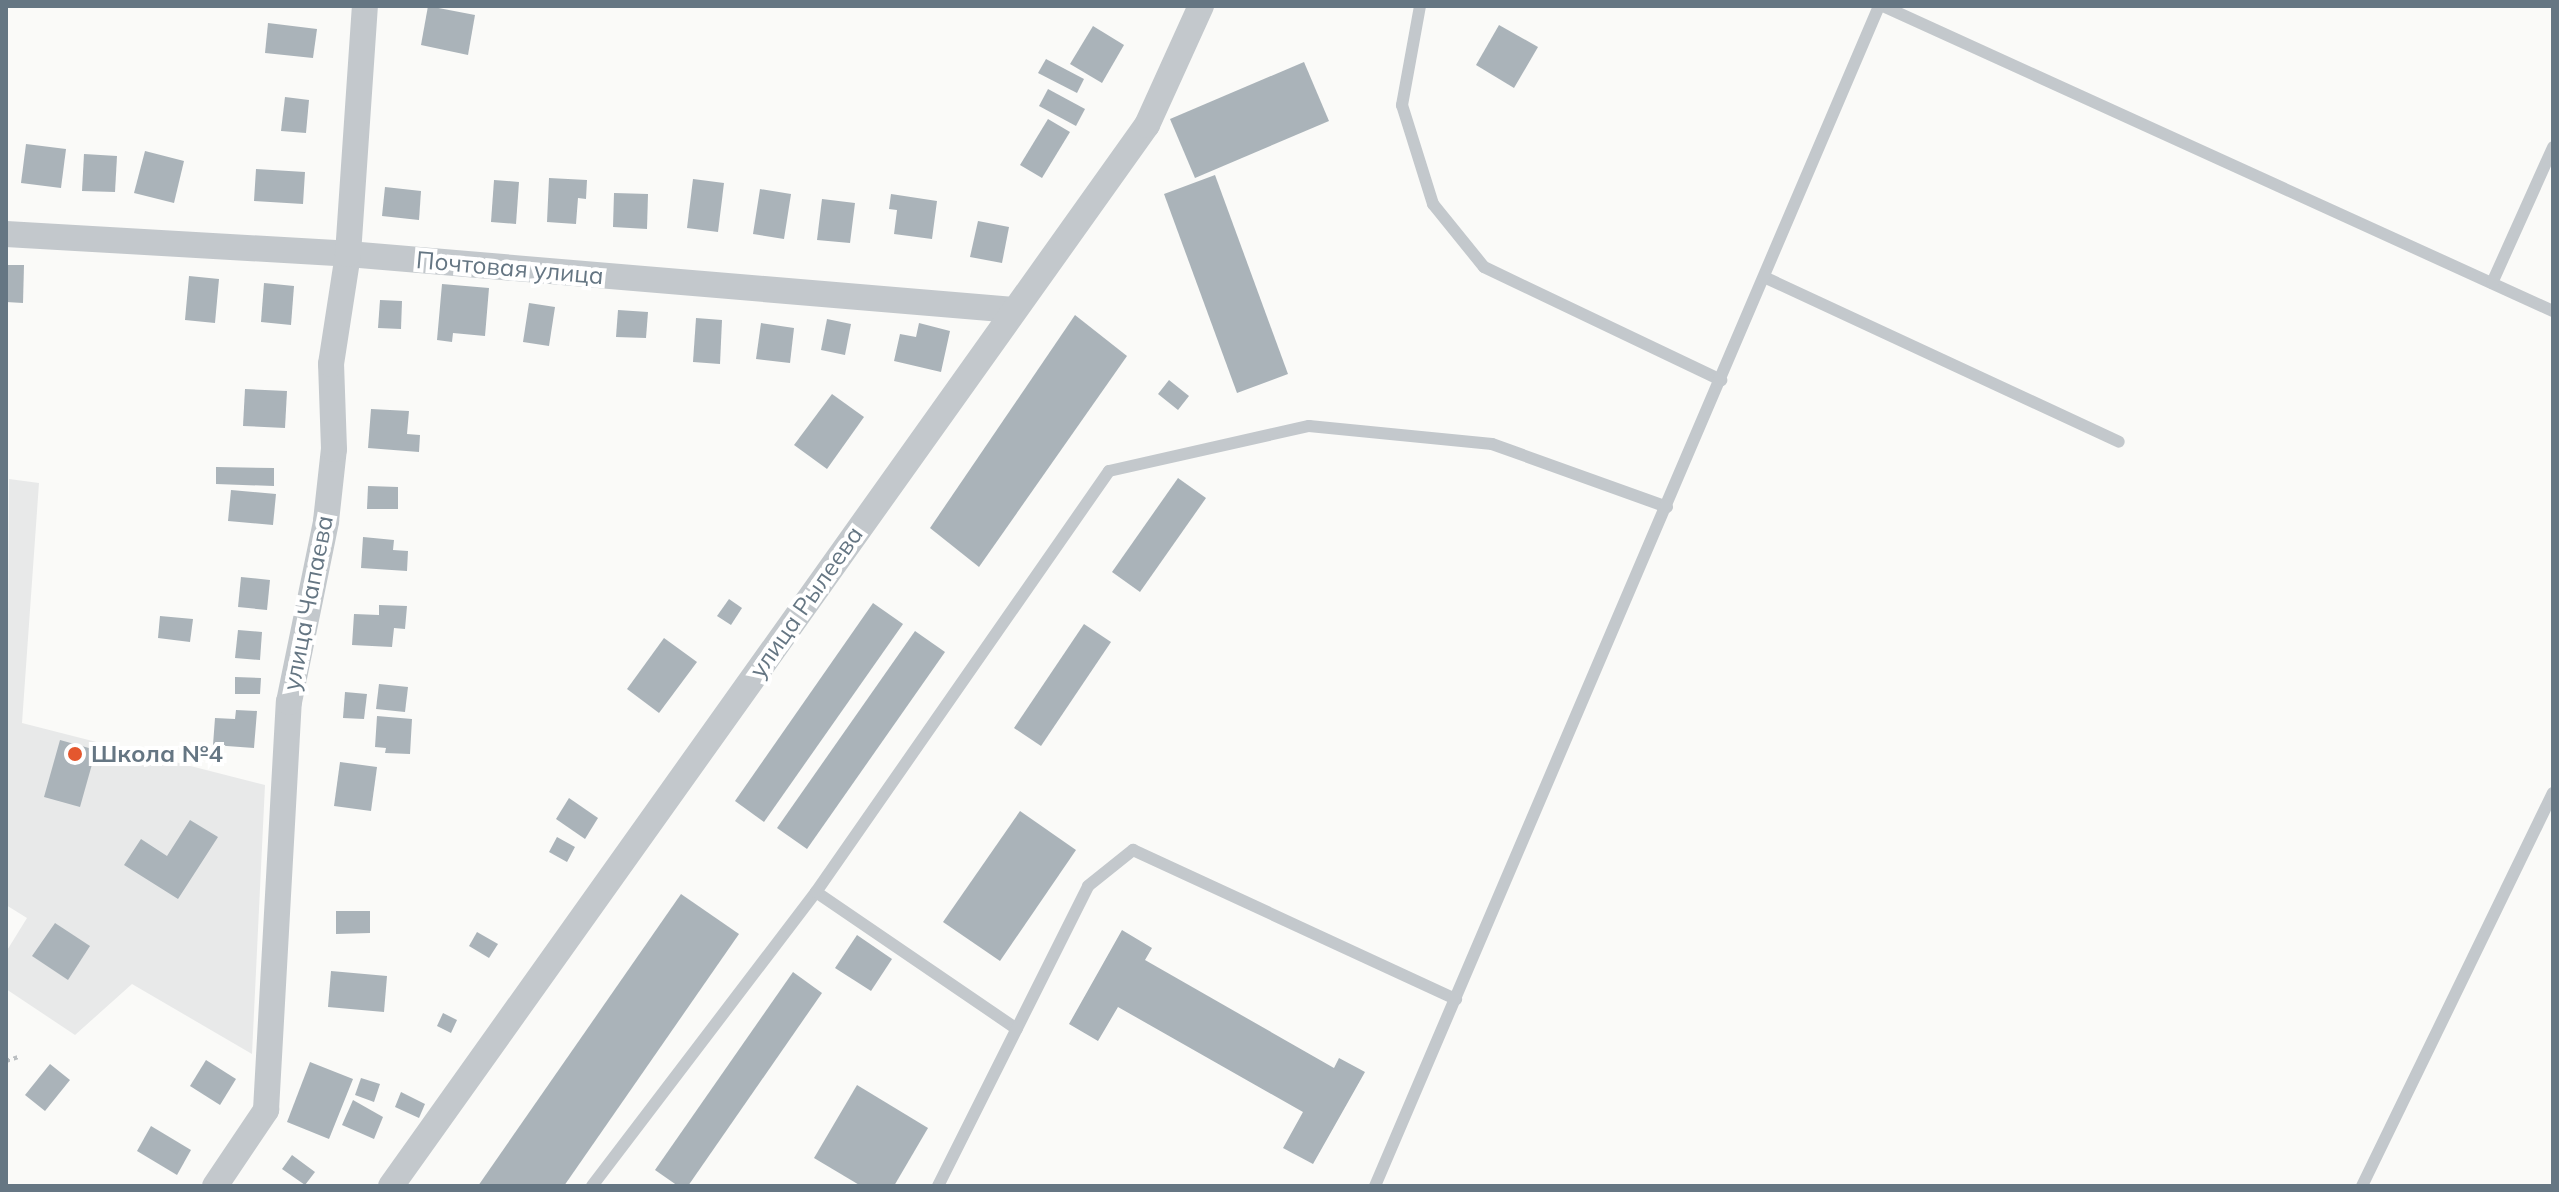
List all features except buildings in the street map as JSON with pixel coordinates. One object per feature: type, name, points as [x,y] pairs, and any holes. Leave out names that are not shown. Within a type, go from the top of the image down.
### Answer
[{"type":"street","name":"улица Чапаева","points":[[215,1186],[266,1110],[289,702],[326,521],[334,449],[331,364],[348,254],[365,6]]},
{"type":"street","name":"улица Рылеева","points":[[391,1186],[1147,125],[1201,6]]},
{"type":"street","name":"Почтовая улица","points":[[6,234],[348,254],[1014,310]]},
{"type":"lane","points":[[1420,6],[1402,105],[1433,204],[1484,267],[1721,380]]},
{"type":"lane","points":[[1375,1186],[1881,6],[2553,311]]},
{"type":"lane","points":[[2492,283],[2553,147]]},
{"type":"lane","points":[[1764,277],[2119,442]]},
{"type":"lane","points":[[592,1186],[816,892],[1109,471],[1309,426],[1492,444],[1667,507]]},
{"type":"lane","points":[[2362,1186],[2553,793]]},
{"type":"lane","points":[[938,1186],[1088,886],[1133,850],[1456,999]]},
{"type":"lane","points":[[816,892],[1017,1029]]},
{"type":"path","points":[[6,1061],[18,1057]]},
{"type":"shaded area","name":"Школа №4","points":[[9,479],[39,483],[22,723],[265,785],[252,1054],[132,984],[75,1035],[6,989],[6,952],[27,918],[6,905]]},
{"type":"place","name":"Школа №4","points":[[75,754]]}]
